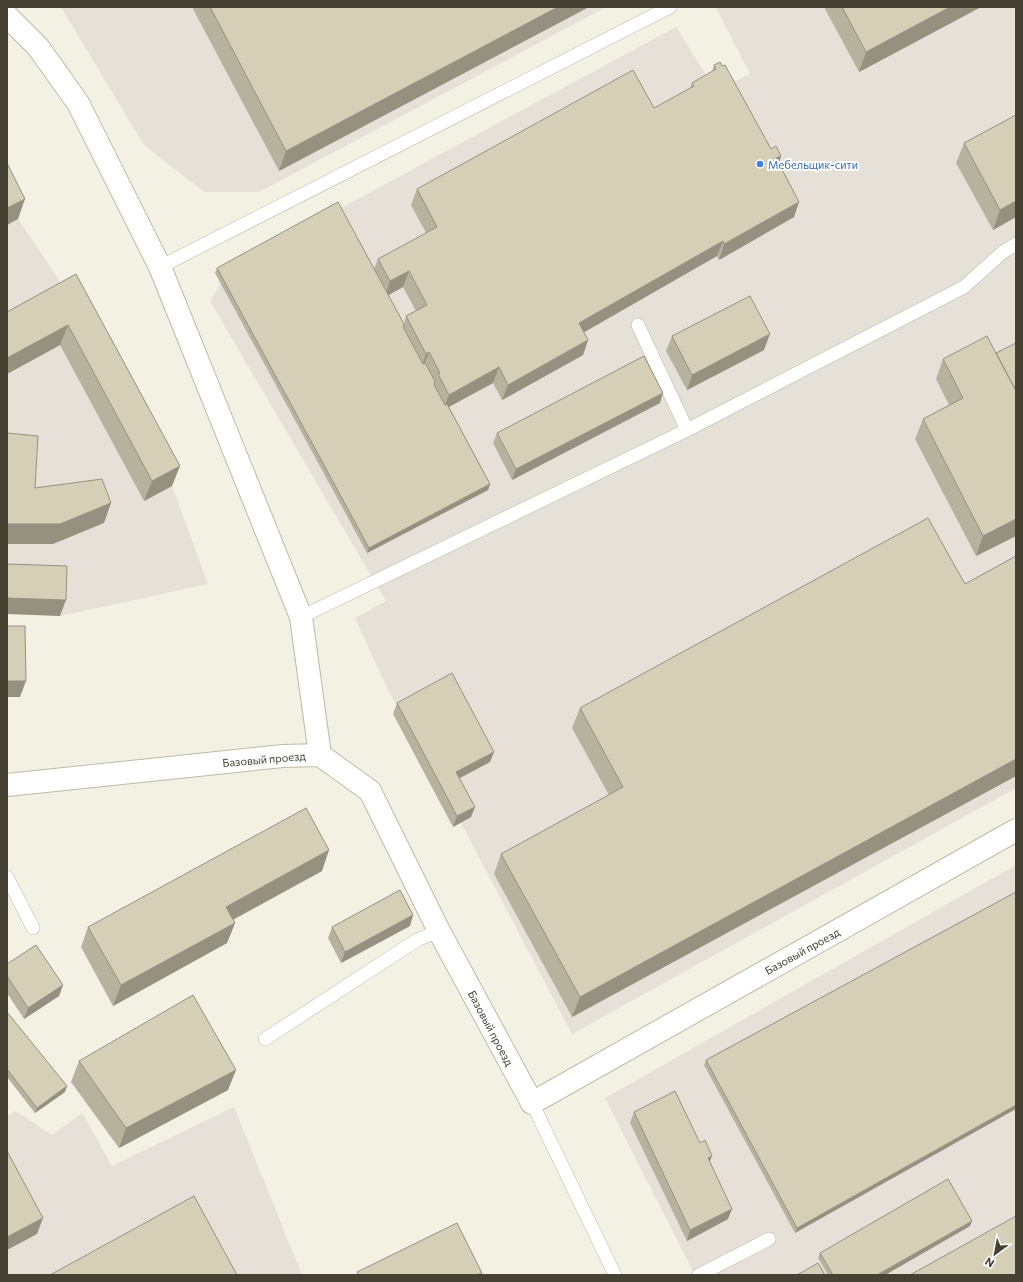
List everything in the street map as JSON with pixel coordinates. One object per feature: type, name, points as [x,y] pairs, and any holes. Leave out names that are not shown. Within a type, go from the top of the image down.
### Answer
[{"type":"street","points":[[7,16],[38,47],[78,103],[160,267],[301,617],[320,755]]},
{"type":"street","name":"Базовый проезд","points":[[7,786],[283,756],[320,755],[370,790],[439,931],[532,1103],[1016,830]]},
{"type":"lane","points":[[160,267],[670,7]]},
{"type":"lane","points":[[301,617],[687,430],[964,287],[1003,252],[1016,244]]},
{"type":"lane","points":[[638,325],[687,430]]},
{"type":"lane","points":[[7,877],[33,928]]},
{"type":"lane","points":[[265,1039],[417,940],[439,931]]},
{"type":"lane","points":[[532,1103],[615,1275]]},
{"type":"lane","points":[[699,1275],[769,1240]]},
{"type":"shaded area","points":[[61,7],[606,7],[259,192],[204,192],[144,145]]},
{"type":"shaded area","points":[[716,7],[1016,7],[1016,788],[572,1034],[450,802],[388,690],[355,618],[386,601],[210,301],[230,268],[676,27],[716,91],[750,74]]},
{"type":"shaded area","points":[[7,198],[18,219],[69,295],[172,486],[208,584],[60,616],[7,614]]},
{"type":"shaded area","points":[[1016,865],[1016,1275],[695,1275],[605,1098]]},
{"type":"shaded area","points":[[234,1107],[302,1275],[7,1275],[7,1116],[16,1111],[52,1135],[82,1113],[112,1166]]},
{"type":"building","points":[[210,7],[558,7],[286,151]]},
{"type":"building","points":[[842,7],[950,7],[866,52]]},
{"type":"building","points":[[720,62],[722,66],[725,65],[771,149],[776,146],[781,156],[776,158],[799,202],[724,244],[723,241],[579,323],[588,340],[508,385],[499,367],[449,395],[429,352],[426,354],[406,316],[427,305],[409,271],[390,281],[378,259],[437,227],[417,189],[633,70],[654,108],[694,86],[692,83],[716,69],[714,65]]},
{"type":"building","points":[[1016,115],[1016,201],[1000,210],[964,143]]},
{"type":"building","points":[[7,163],[25,199],[7,208]]},
{"type":"building","points":[[338,202],[404,324],[403,327],[423,364],[425,363],[435,381],[434,385],[445,405],[447,404],[490,484],[369,548],[217,268]]},
{"type":"building","points":[[76,274],[180,466],[152,481],[68,325],[7,358],[7,312]]},
{"type":"building","points":[[750,296],[770,334],[692,375],[672,336]]},
{"type":"building","points":[[987,336],[1016,391],[1016,519],[983,536],[923,419],[963,398],[943,359]]},
{"type":"building","points":[[1016,343],[1016,391],[996,353]]},
{"type":"building","points":[[644,356],[663,393],[516,469],[497,433]]},
{"type":"building","points":[[7,433],[38,436],[35,488],[102,479],[111,503],[60,524],[7,524]]},
{"type":"building","points":[[928,518],[965,584],[1016,556],[1016,759],[580,997],[501,854],[623,787],[580,708]]},
{"type":"building","points":[[7,564],[67,566],[66,600],[7,598]]},
{"type":"building","points":[[7,626],[25,626],[26,681],[7,681]]},
{"type":"building","points":[[452,673],[494,752],[456,772],[475,807],[457,816],[397,703]]},
{"type":"building","points":[[306,808],[329,850],[226,907],[235,923],[121,985],[88,927]]},
{"type":"building","points":[[400,890],[413,915],[345,952],[332,927]]},
{"type":"building","points":[[1016,892],[1016,1105],[797,1228],[706,1060]]},
{"type":"building","points":[[36,945],[63,985],[28,1008],[7,976],[7,964]]},
{"type":"building","points":[[193,995],[236,1070],[126,1128],[79,1061]]},
{"type":"building","points":[[7,1012],[67,1086],[37,1108],[7,1069]]},
{"type":"building","points":[[675,1091],[700,1143],[705,1140],[712,1156],[708,1158],[732,1209],[690,1230],[634,1112]]},
{"type":"building","points":[[7,1151],[43,1218],[7,1237]]},
{"type":"building","points":[[948,1179],[972,1221],[877,1275],[833,1275],[820,1253]]},
{"type":"building","points":[[194,1196],[237,1275],[50,1275]]},
{"type":"building","points":[[1016,1216],[1016,1275],[910,1275]]},
{"type":"building","points":[[457,1223],[482,1273],[477,1275],[359,1275],[357,1272]]},
{"type":"building","points":[[818,1263],[825,1275],[797,1275]]},
{"type":"place","name":"Мебельщик-сити","points":[[760,164]]}]
